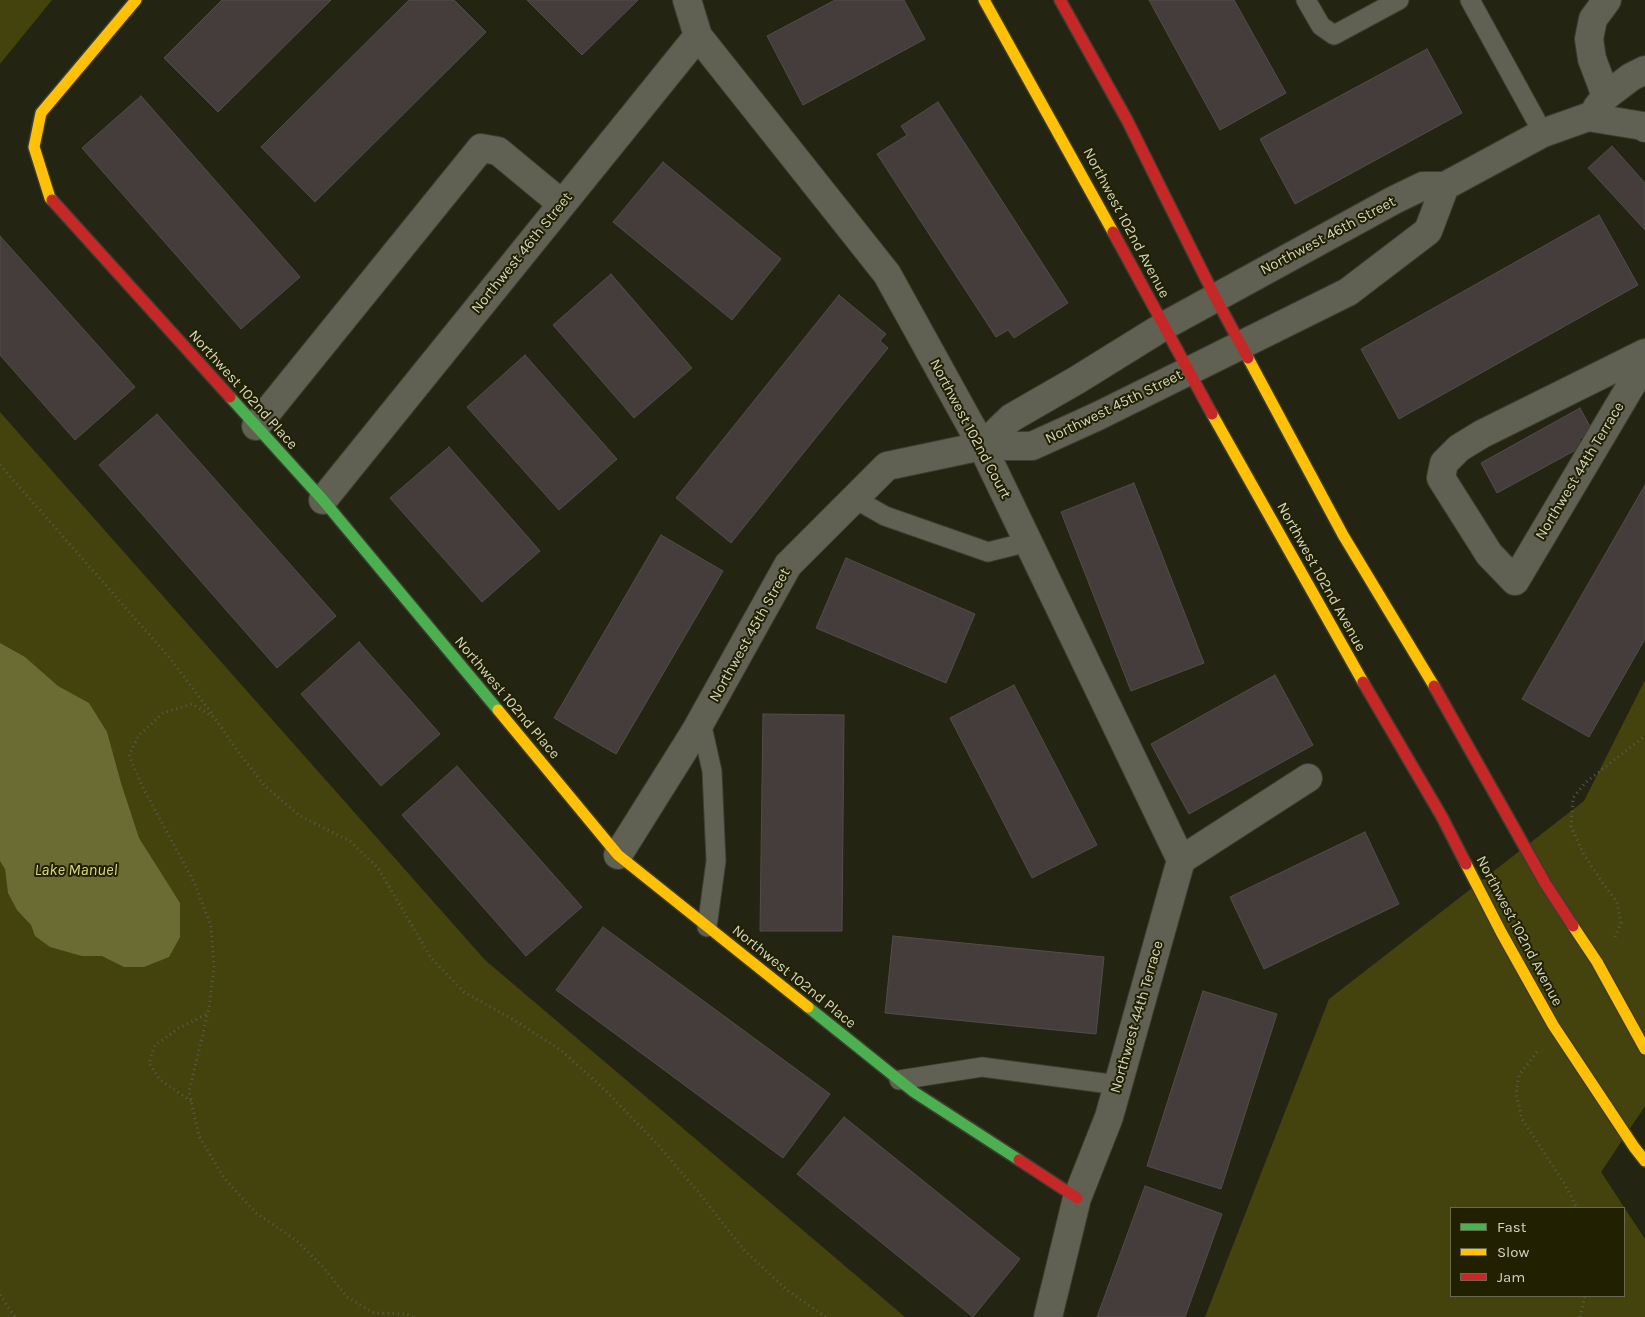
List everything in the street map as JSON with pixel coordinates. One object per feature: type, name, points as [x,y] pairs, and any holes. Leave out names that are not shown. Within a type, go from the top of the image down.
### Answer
[{"type":"street","name":"Northwest 102nd Place","points":[[136,0],[41,112],[34,147],[50,198],[323,500],[618,855],[914,1092],[1077,1198]]},
{"type":"street","points":[[687,0],[698,36]]},
{"type":"street","name":"Northwest 102nd Avenue","points":[[984,0],[1082,174],[1188,371],[1384,719],[1442,817],[1553,1025],[1645,1161]]},
{"type":"street","points":[[1060,0],[1127,120],[1215,297],[1343,535],[1436,689],[1545,882],[1597,962],[1645,1049]]},
{"type":"street","points":[[1606,0],[1593,19],[1589,39],[1592,59],[1606,96]]},
{"type":"street","name":"Northwest 46th Street","points":[[323,500],[698,36]]},
{"type":"street","name":"Northwest 102nd Court","points":[[698,36],[887,274],[982,446],[1182,860]]},
{"type":"street","name":"Northwest 46th Street","points":[[1588,117],[1606,96],[1631,77],[1645,70]]},
{"type":"street","name":"Northwest 46th Street","points":[[1215,297],[1394,200],[1423,186],[1445,186],[1543,133],[1588,117],[1645,128]]},
{"type":"street","points":[[256,426],[481,148],[498,151],[562,204]]},
{"type":"street","points":[[1240,344],[1348,292],[1428,230],[1445,186]]},
{"type":"street","points":[[982,446],[1010,418],[1215,297]]},
{"type":"street","name":"Northwest 45th Street","points":[[618,855],[701,722],[788,565],[887,466],[982,446],[1032,446],[1098,416],[1240,344]]},
{"type":"street","name":"Northwest 44th Terrace","points":[[1645,353],[1482,434],[1459,448],[1444,463],[1441,478],[1489,554],[1515,581],[1645,362]]},
{"type":"street","points":[[1182,860],[1308,778]]},
{"type":"street","name":"Northwest 44th Terrace","points":[[1048,1317],[1077,1198],[1109,1117],[1182,860]]},
{"type":"lane","points":[[1306,0],[1321,26],[1334,35],[1399,0]]},
{"type":"lane","points":[[1470,0],[1543,133]]},
{"type":"lane","points":[[854,499],[885,516],[988,552],[1028,542]]},
{"type":"lane","points":[[701,722],[712,771],[716,861],[707,927]]},
{"type":"lane","points":[[899,1080],[982,1067],[1118,1085]]},
{"type":"path","points":[[0,465],[168,658],[264,785],[300,816],[350,841],[378,868],[431,958],[464,992],[562,1051],[659,1146],[745,1251],[787,1290],[826,1317]]},
{"type":"path","points":[[214,717],[192,704],[163,713],[140,735],[128,755],[142,786],[194,882],[211,926],[214,968],[208,1014],[189,1092],[199,1136],[224,1178],[256,1213],[296,1240],[324,1268],[347,1297],[374,1312],[407,1314],[413,1317]]},
{"type":"path","points":[[191,1101],[160,1080],[149,1063],[155,1045],[179,1028],[208,1014]]},
{"type":"path","points":[[0,1295],[14,1317]]},
{"type":"path","points":[[1580,1317],[1585,1297]]},
{"type":"shaded area","points":[[0,0],[52,0],[0,64]]},
{"type":"shaded area","points":[[0,412],[485,960],[905,1317],[0,1317]]},
{"type":"shaded area","points":[[1645,680],[1645,1106],[1601,1172],[1624,1207],[1450,1207],[1450,1297],[1625,1297],[1625,1209],[1645,1239],[1645,1317],[1205,1317],[1329,999],[1584,801]]},
{"type":"water","name":"Lake Manuel","points":[[0,643],[25,657],[58,686],[89,703],[107,732],[139,838],[180,903],[180,937],[169,957],[144,967],[124,967],[102,956],[82,956],[50,947],[35,936],[31,925],[17,910],[8,893],[5,869],[0,861]]},
{"type":"building","points":[[222,0],[331,0],[218,112],[164,58]]},
{"type":"building","points":[[409,0],[454,0],[486,32],[315,202],[261,147]]},
{"type":"building","points":[[527,0],[638,0],[582,55]]},
{"type":"building","points":[[835,0],[904,0],[925,39],[803,105],[767,36]]},
{"type":"building","points":[[1149,0],[1234,0],[1286,93],[1220,130]]},
{"type":"building","points":[[1427,49],[1462,113],[1295,204],[1260,139]]},
{"type":"building","points":[[141,96],[300,277],[241,329],[82,148]]},
{"type":"building","points":[[938,102],[1068,303],[1014,338],[1008,330],[996,337],[877,154],[907,135],[901,126]]},
{"type":"building","points":[[1612,146],[1645,183],[1645,230],[1588,168]]},
{"type":"building","points":[[663,162],[781,259],[732,320],[613,222]]},
{"type":"building","points":[[1599,215],[1638,285],[1399,419],[1361,349]]},
{"type":"building","points":[[0,236],[135,387],[75,440],[0,355]]},
{"type":"building","points":[[611,274],[692,368],[634,418],[553,325]]},
{"type":"building","points":[[839,295],[886,334],[880,341],[888,348],[731,543],[676,498]]},
{"type":"building","points":[[525,355],[617,459],[559,510],[467,407]]},
{"type":"building","points":[[1580,408],[1593,432],[1579,439],[1583,446],[1497,493],[1481,463]]},
{"type":"building","points":[[157,414],[336,616],[277,668],[99,465]]},
{"type":"building","points":[[449,447],[540,551],[482,602],[390,498]]},
{"type":"building","points":[[1134,483],[1204,663],[1131,691],[1061,512]]},
{"type":"building","points":[[1645,485],[1645,639],[1589,737],[1522,699]]},
{"type":"building","points":[[661,535],[723,571],[616,754],[554,718]]},
{"type":"building","points":[[846,558],[975,614],[946,683],[816,628]]},
{"type":"building","points":[[359,642],[440,734],[381,786],[301,694]]},
{"type":"building","points":[[1275,675],[1313,745],[1189,814],[1151,744]]},
{"type":"building","points":[[1014,685],[1097,845],[1032,878],[950,718]]},
{"type":"building","points":[[763,714],[844,715],[842,931],[760,931]]},
{"type":"building","points":[[457,766],[582,907],[526,956],[402,815]]},
{"type":"building","points":[[1365,832],[1399,904],[1264,969],[1230,897]]},
{"type":"building","points":[[603,927],[830,1094],[783,1158],[556,990]]},
{"type":"building","points":[[893,936],[1104,957],[1096,1034],[885,1013]]},
{"type":"building","points":[[1203,991],[1277,1014],[1221,1189],[1147,1166]]},
{"type":"building","points":[[844,1117],[1020,1259],[973,1317],[797,1174]]},
{"type":"building","points":[[1145,1186],[1222,1214],[1185,1317],[1097,1317]]},
{"type":"traffic: fast","points":[[230,397],[323,500],[498,710]]},
{"type":"traffic: fast","points":[[808,1007],[914,1092],[1019,1160]]},
{"type":"traffic: slow","points":[[52,200],[34,147],[41,113],[136,0]]},
{"type":"traffic: slow","points":[[984,0],[1113,232]]},
{"type":"traffic: slow","points":[[1248,358],[1343,535],[1434,686]]},
{"type":"traffic: slow","points":[[1212,414],[1363,682]]},
{"type":"traffic: slow","points":[[498,710],[618,855],[808,1007]]},
{"type":"traffic: slow","points":[[1466,864],[1501,932],[1553,1025],[1645,1161]]},
{"type":"traffic: slow","points":[[1573,926],[1597,962],[1645,1049]]},
{"type":"traffic: jam","points":[[1060,0],[1127,120],[1215,297],[1248,358]]},
{"type":"traffic: jam","points":[[52,200],[230,397]]},
{"type":"traffic: jam","points":[[1113,232],[1212,414]]},
{"type":"traffic: jam","points":[[1363,682],[1442,817],[1466,864]]},
{"type":"traffic: jam","points":[[1434,686],[1545,883],[1573,926]]},
{"type":"traffic: jam","points":[[1019,1160],[1077,1198]]}]
